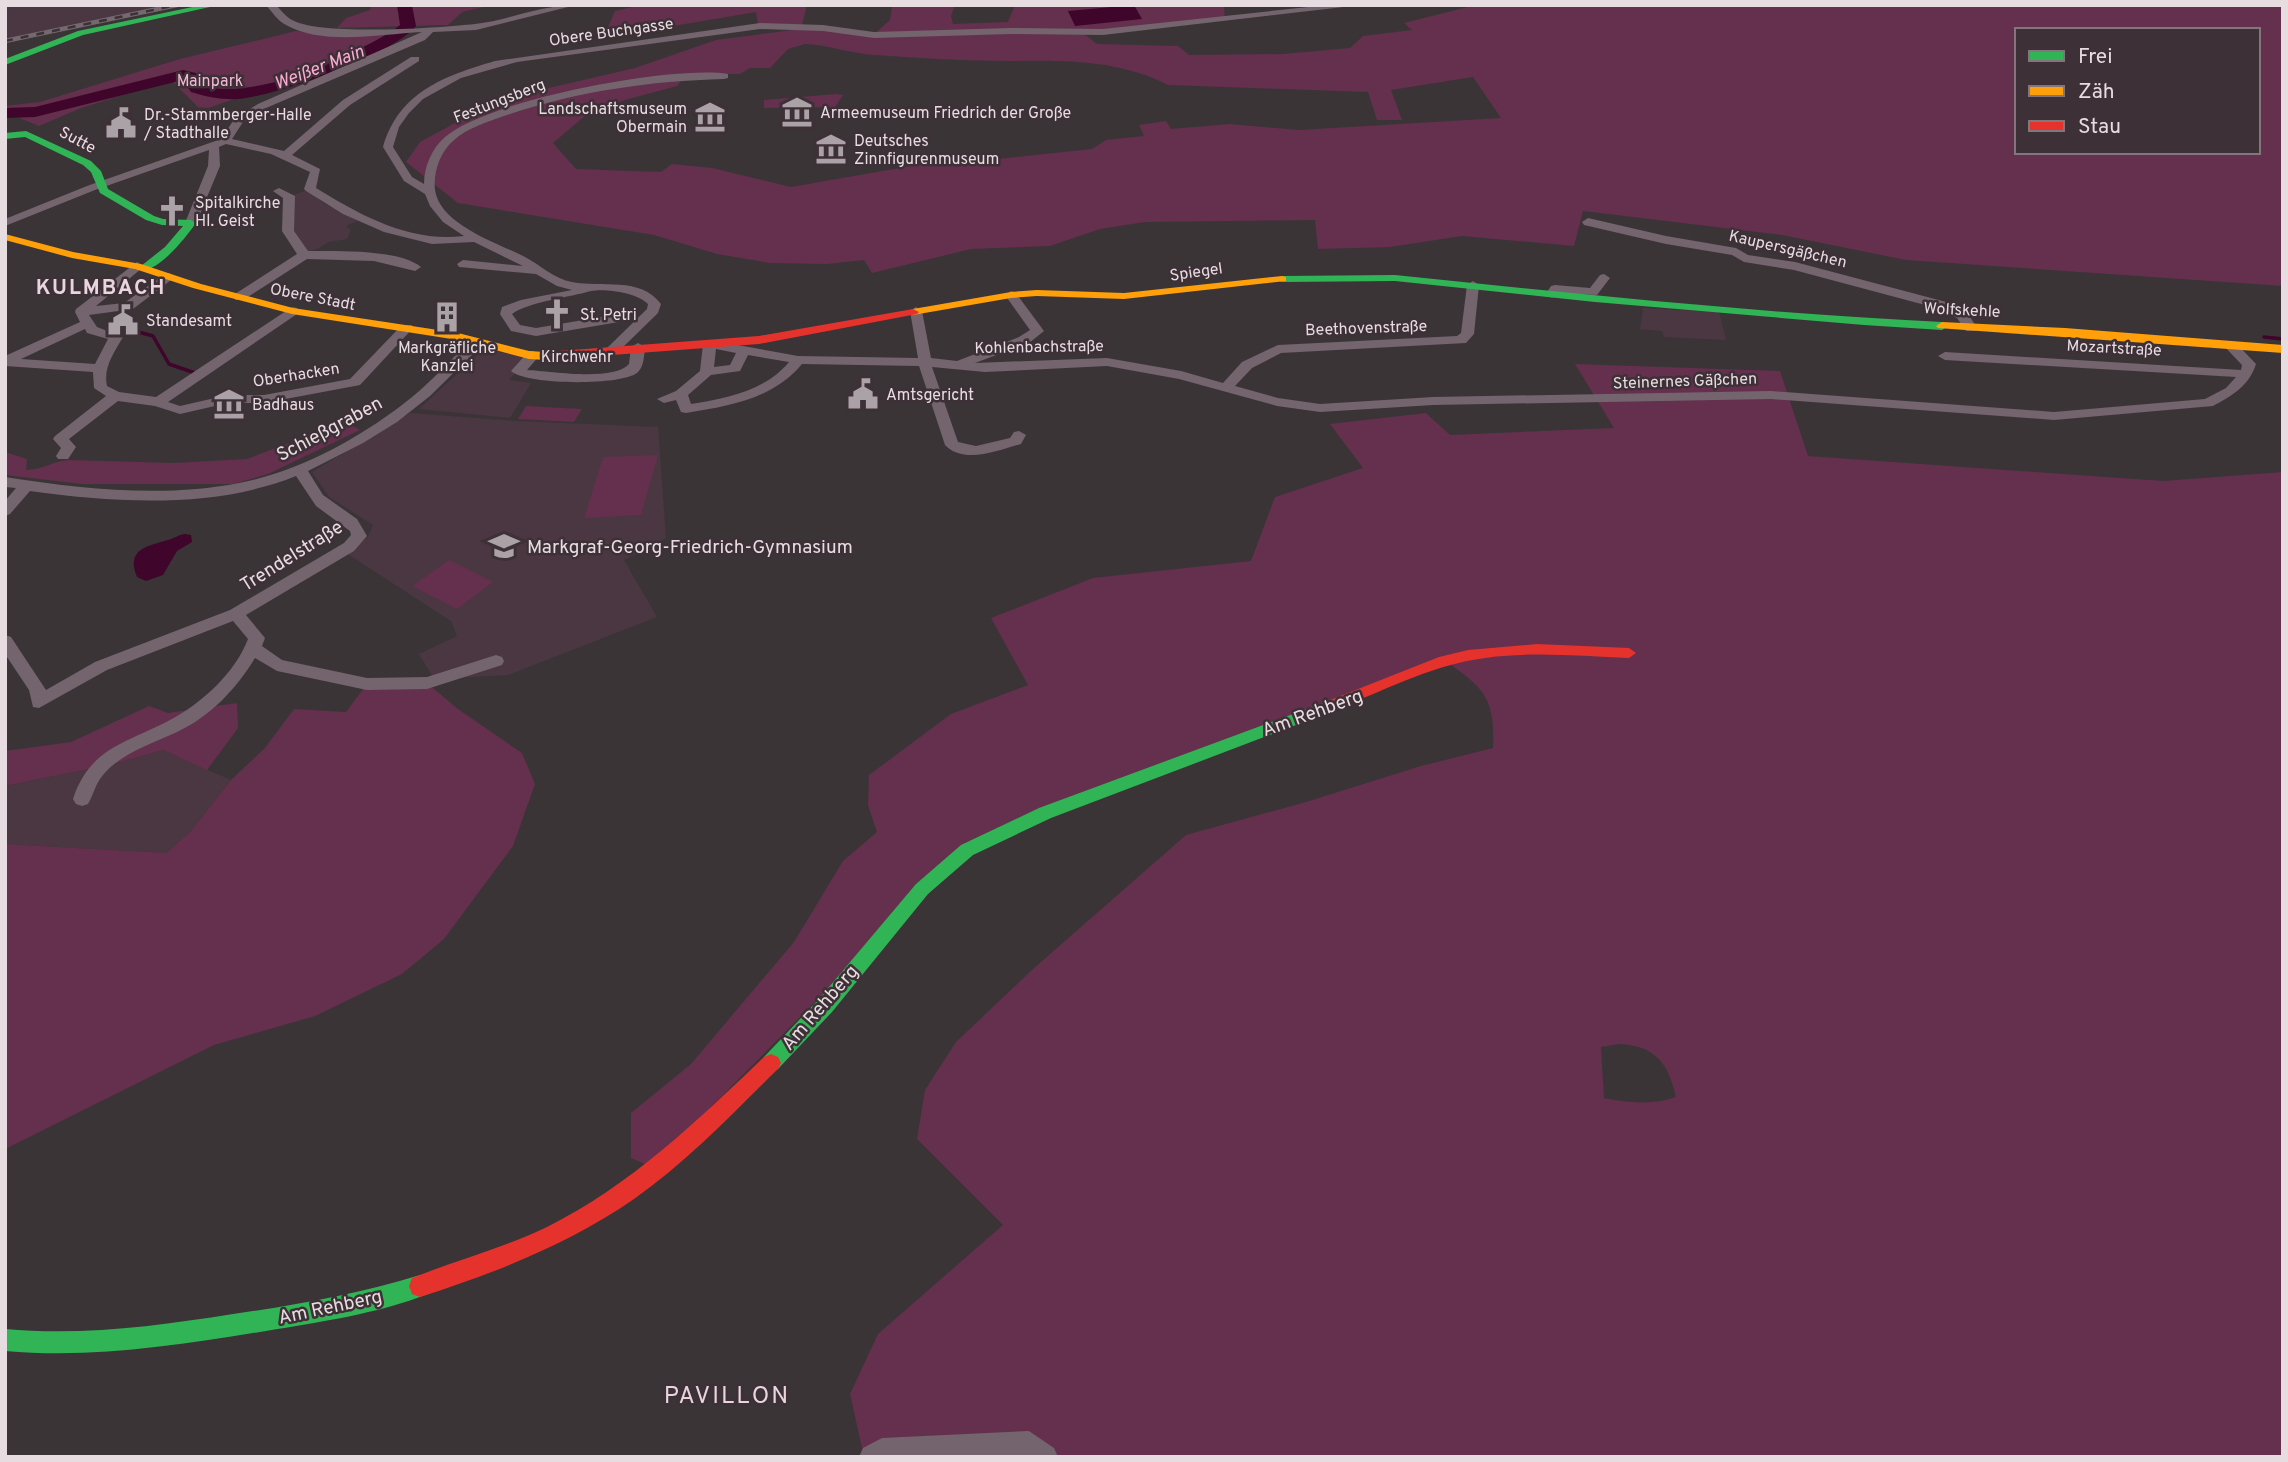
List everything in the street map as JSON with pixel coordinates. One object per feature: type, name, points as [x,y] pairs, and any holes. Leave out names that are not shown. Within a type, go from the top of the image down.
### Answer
[{"type":"street","points":[[5,62],[29,49],[62,38],[215,5]]},
{"type":"street","points":[[271,5],[287,22],[320,32],[476,27],[571,5]]},
{"type":"street","name":"Obere Buchgasse","points":[[429,192],[408,179],[388,147],[399,121],[415,102],[430,90],[492,65],[517,59],[760,26],[823,28],[874,35],[1011,31],[1103,32],[1356,5]]},
{"type":"street","points":[[5,362],[85,318],[141,267],[169,248],[191,223],[214,166],[219,144],[239,120],[262,106],[422,38],[423,30]]},
{"type":"street","points":[[285,156],[312,130],[380,77],[415,59]]},
{"type":"street","name":"Festungsberg","points":[[429,192],[427,182],[438,152],[449,138],[492,118],[581,90],[647,80],[724,76]]},
{"type":"street","name":"Sutte","points":[[5,136],[23,133],[87,163],[96,171],[104,191],[150,218],[162,222],[191,223]]},
{"type":"street","name":"Sutte","points":[[5,145],[20,143],[28,136]]},
{"type":"street","points":[[5,223],[192,150],[219,144],[285,156],[316,171],[310,189],[328,203],[391,230],[447,242],[476,238]]},
{"type":"street","points":[[279,191],[289,196],[290,209],[286,223],[304,255]]},
{"type":"street","points":[[429,192],[438,212],[456,227],[547,273],[561,283],[648,294],[655,304],[648,315],[613,349]]},
{"type":"street","name":"Kaupersgäßchen","points":[[1588,222],[1666,240],[1736,252],[1744,258],[1795,266],[1933,302],[1954,310],[1971,328]]},
{"type":"street","name":"Obere Stadt","points":[[5,237],[72,255],[141,267],[292,312],[407,328],[477,342]]},
{"type":"street","points":[[239,297],[304,255],[368,255],[415,267]]},
{"type":"street","points":[[463,264],[547,273]]},
{"type":"street","points":[[85,318],[128,306],[169,277]]},
{"type":"street","name":"Spiegel","points":[[759,340],[1011,295],[1146,295],[1250,282],[1320,277],[1395,278],[1640,303]]},
{"type":"street","points":[[1552,294],[1555,289],[1593,292],[1604,278]]},
{"type":"street","name":"Beethovenstraße","points":[[1227,387],[1247,365],[1278,349],[1461,340],[1466,334],[1473,285]]},
{"type":"street","points":[[591,288],[526,303],[507,310],[506,314],[516,328],[536,332],[619,318]]},
{"type":"street","name":"Kohlenbachstraße","points":[[959,364],[1024,340],[1037,331],[1011,295]]},
{"type":"street","name":"Wolfskehle","points":[[1640,303],[1864,322],[2283,349]]},
{"type":"street","points":[[916,311],[927,374],[952,445],[967,451],[978,450],[1016,441],[1019,435]]},
{"type":"street","points":[[159,402],[292,312]]},
{"type":"street","points":[[63,456],[69,447],[61,439],[116,396],[101,388],[98,379],[99,368],[116,337],[92,330],[85,318]]},
{"type":"street","name":"Oberhacken","points":[[116,396],[159,402],[180,410],[228,399],[264,399],[355,382],[407,328]]},
{"type":"street","points":[[664,399],[681,394],[701,377],[735,368],[745,352],[759,340]]},
{"type":"street","name":"Kirchwehr","points":[[477,342],[533,355],[559,356],[638,347],[759,340]]},
{"type":"street","name":"Schießgraben","points":[[5,482],[26,486],[184,494],[232,489],[264,482],[300,469],[407,409],[477,342]]},
{"type":"street","points":[[701,377],[710,344]]},
{"type":"street","name":"Kohlenbachstraße","points":[[710,344],[798,360],[927,362],[985,368],[1119,363]]},
{"type":"street","points":[[2231,345],[2249,364],[2246,374]]},
{"type":"street","name":"Kirchwehr","points":[[533,355],[518,371],[612,375],[631,371],[636,365],[638,347]]},
{"type":"street","name":"Mozartstraße","points":[[1945,356],[2246,374]]},
{"type":"street","points":[[681,394],[686,409],[751,395],[790,371],[798,360]]},
{"type":"street","points":[[5,362],[99,368]]},
{"type":"street","name":"Steinernes Gäßchen","points":[[1119,363],[1227,387],[1277,402],[1320,408],[1433,401],[1771,395],[2053,416],[2208,402],[2231,391],[2246,374]]},
{"type":"street","name":"Trendelstraße","points":[[5,641],[37,690],[39,702],[101,666],[236,614],[349,547],[359,536],[356,527],[325,506],[313,493],[300,469]]},
{"type":"street","points":[[5,511],[26,486]]},
{"type":"street","name":"Trendelstraße","points":[[236,614],[257,638],[253,648]]},
{"type":"street","points":[[82,799],[84,786],[105,760],[188,718],[231,683],[253,648],[277,665],[367,684],[427,683],[496,661]]},
{"type":"street","name":"Am Rehberg","points":[[5,1340],[24,1343],[101,1344],[232,1325],[343,1305],[446,1280],[529,1247],[608,1205],[676,1151],[761,1072],[825,1006],[870,946],[961,853],[1017,822],[1407,678],[1446,661],[1500,651],[1629,653]]},
{"type":"street","points":[[873,1457],[882,1451],[1030,1444],[1045,1457]]},
{"type":"shaded area","points":[[5,5],[185,5],[5,43]]},
{"type":"shaded area","points":[[1134,5],[1142,19],[1075,26],[1068,11]]},
{"type":"shaded area","points":[[307,190],[325,204],[360,220],[346,226],[351,230],[347,239],[328,242],[318,249],[304,252],[291,230],[291,196]]},
{"type":"shaded area","points":[[1643,308],[1719,312],[1726,340],[1664,337],[1662,331],[1640,329]]},
{"type":"shaded area","points":[[484,349],[528,358],[509,380],[531,383],[510,418],[419,409]]},
{"type":"shaded area","name":"Markgraf-Georg-Friedrich-Gymnasium","points":[[410,413],[658,427],[666,538],[624,560],[657,617],[508,675],[434,679],[419,654],[457,636],[451,621],[346,553],[368,537],[373,525],[329,497],[312,472]]},
{"type":"shaded area","points":[[185,534],[191,535],[192,542],[177,551],[163,575],[146,581],[137,577],[134,560],[141,550]]},
{"type":"shaded area","points":[[163,750],[231,780],[190,832],[166,853],[5,844],[5,786],[113,764]]},
{"type":"green space","points":[[371,5],[492,5],[462,12],[448,25],[337,28],[346,18],[370,10]]},
{"type":"green space","points":[[641,5],[807,5],[802,25],[758,25],[756,12],[603,38],[615,11]]},
{"type":"green space","points":[[850,5],[955,5],[951,16],[953,24],[1008,22],[1015,5],[1224,5],[1225,20],[1083,33],[1097,44],[1178,46],[1189,55],[1283,54],[1350,48],[1363,36],[1412,30],[1404,23],[1476,5],[2283,5],[2283,286],[1906,260],[1782,235],[1583,211],[1574,246],[1462,236],[1390,247],[1318,249],[1315,220],[1145,222],[1100,229],[1050,246],[971,249],[872,273],[864,260],[827,264],[770,263],[717,254],[654,235],[458,203],[406,162],[420,142],[468,116],[540,90],[635,68],[716,40],[807,28],[872,36],[890,20],[892,6]],"holes":[[[805,44],[873,55],[1092,63],[1131,71],[1168,85],[1368,92],[1377,120],[1402,120],[1391,90],[1473,77],[1501,118],[1299,130],[1230,124],[1171,129],[1166,121],[1139,125],[1144,136],[1106,140],[1092,149],[998,159],[978,157],[956,164],[928,163],[791,187],[712,168],[672,164],[661,172],[576,169],[553,143],[586,115],[625,100],[677,86],[687,74],[740,74],[750,68],[770,68],[788,49]]]},
{"type":"green space","name":"Mainpark","points":[[296,31],[332,36],[387,35],[322,68],[208,108],[198,107],[171,80],[81,108],[39,126],[15,116],[5,118],[5,106],[40,102],[180,59]]},
{"type":"green space","points":[[843,95],[835,107],[764,108],[764,100]]},
{"type":"green space","points":[[1575,364],[1780,371],[1808,456],[2163,481],[2283,472],[2283,1457],[864,1457],[850,1394],[878,1334],[1003,1225],[917,1139],[925,1090],[956,1042],[1033,969],[1186,835],[1306,802],[1421,766],[1493,748],[1492,717],[1489,705],[1478,687],[1446,661],[962,853],[652,1167],[631,1158],[631,1113],[691,1064],[794,942],[843,861],[877,832],[868,805],[869,775],[951,714],[1028,685],[991,618],[1093,578],[1251,561],[1275,497],[1363,468],[1330,424],[1426,413],[1450,435],[1614,428]],"holes":[[[1632,1045],[1658,1058],[1669,1075],[1676,1097],[1640,1102],[1604,1098],[1601,1047]]]},
{"type":"green space","points":[[526,406],[582,409],[574,422],[518,419]]},
{"type":"green space","points":[[345,422],[360,430],[268,474],[233,484],[82,484],[5,475],[5,452],[27,459],[26,470],[68,460],[174,463],[247,459]]},
{"type":"green space","points":[[658,455],[641,515],[584,518],[603,457]]},
{"type":"green space","points":[[449,560],[493,582],[457,609],[412,586]]},
{"type":"green space","points":[[427,683],[458,709],[522,753],[535,784],[513,846],[444,939],[402,974],[315,1016],[214,1045],[5,1149],[5,844],[166,853],[190,832],[231,780],[265,748],[294,709],[346,712],[367,684]]},
{"type":"green space","points":[[237,703],[238,728],[207,770],[163,750],[113,764],[5,786],[5,751],[71,742],[149,706],[168,713]]},
{"type":"waterway","name":"Weißer Main","points":[[5,113],[35,112],[183,75],[190,76],[197,89],[219,94],[241,94],[271,87],[336,64],[397,35],[408,26],[404,5]]},
{"type":"waterway","points":[[131,330],[153,336],[169,364],[195,373]]},
{"type":"waterway","points":[[2264,337],[2283,339]]},
{"type":"railway","points":[[5,41],[177,5]]},
{"type":"traffic: fast","points":[[5,62],[81,33],[215,5]]},
{"type":"traffic: fast","points":[[5,136],[26,134],[87,163],[96,171],[104,191],[150,218],[162,222],[191,223]]},
{"type":"traffic: fast","points":[[145,268],[169,249],[191,223]]},
{"type":"traffic: fast","points":[[1282,279],[1395,278],[1595,299],[1942,326]]},
{"type":"traffic: fast","points":[[771,1063],[825,1006],[922,889],[967,850],[1045,813],[1320,710]]},
{"type":"traffic: fast","points":[[5,1340],[89,1342],[172,1334],[324,1310],[420,1286]]},
{"type":"traffic: slow","points":[[5,237],[72,255],[137,266],[197,286],[292,311],[458,337],[529,355],[545,356]]},
{"type":"traffic: slow","points":[[913,312],[1011,295],[1037,293],[1124,296],[1282,279]]},
{"type":"traffic: slow","points":[[1942,326],[2065,332],[2283,349]]},
{"type":"traffic: jam","points":[[545,356],[759,340],[913,312]]},
{"type":"traffic: jam","points":[[1320,710],[1439,663],[1468,655],[1537,649],[1629,653]]},
{"type":"traffic: jam","points":[[420,1286],[527,1247],[604,1207],[666,1162],[771,1063]]},
{"type":"place","name":"Armeemuseum Friedrich der Große","points":[[797,112]]},
{"type":"place","name":"Landschaftsmuseum Obermain","points":[[710,117]]},
{"type":"place","name":"Dr.-Stammberger-Halle / Stadthalle","points":[[121,123]]},
{"type":"place","name":"Deutsches Zinnfigurenmuseum","points":[[831,149]]},
{"type":"place","name":"Spitalkirche Hl. Geist","points":[[172,211]]},
{"type":"place","name":"St. Petri","points":[[557,314]]},
{"type":"place","name":"Markgräfliche Kanzlei","points":[[447,317]]},
{"type":"place","name":"Standesamt","points":[[123,320]]},
{"type":"place","name":"Amtsgericht","points":[[863,394]]},
{"type":"place","name":"Badhaus","points":[[229,404]]},
{"type":"place","name":"Markgraf-Georg-Friedrich-Gymnasium","points":[[504,546]]},
{"type":"district","name":"KULMBACH","points":[[101,287]]},
{"type":"district","name":"PAVILLON","points":[[727,1395]]}]
